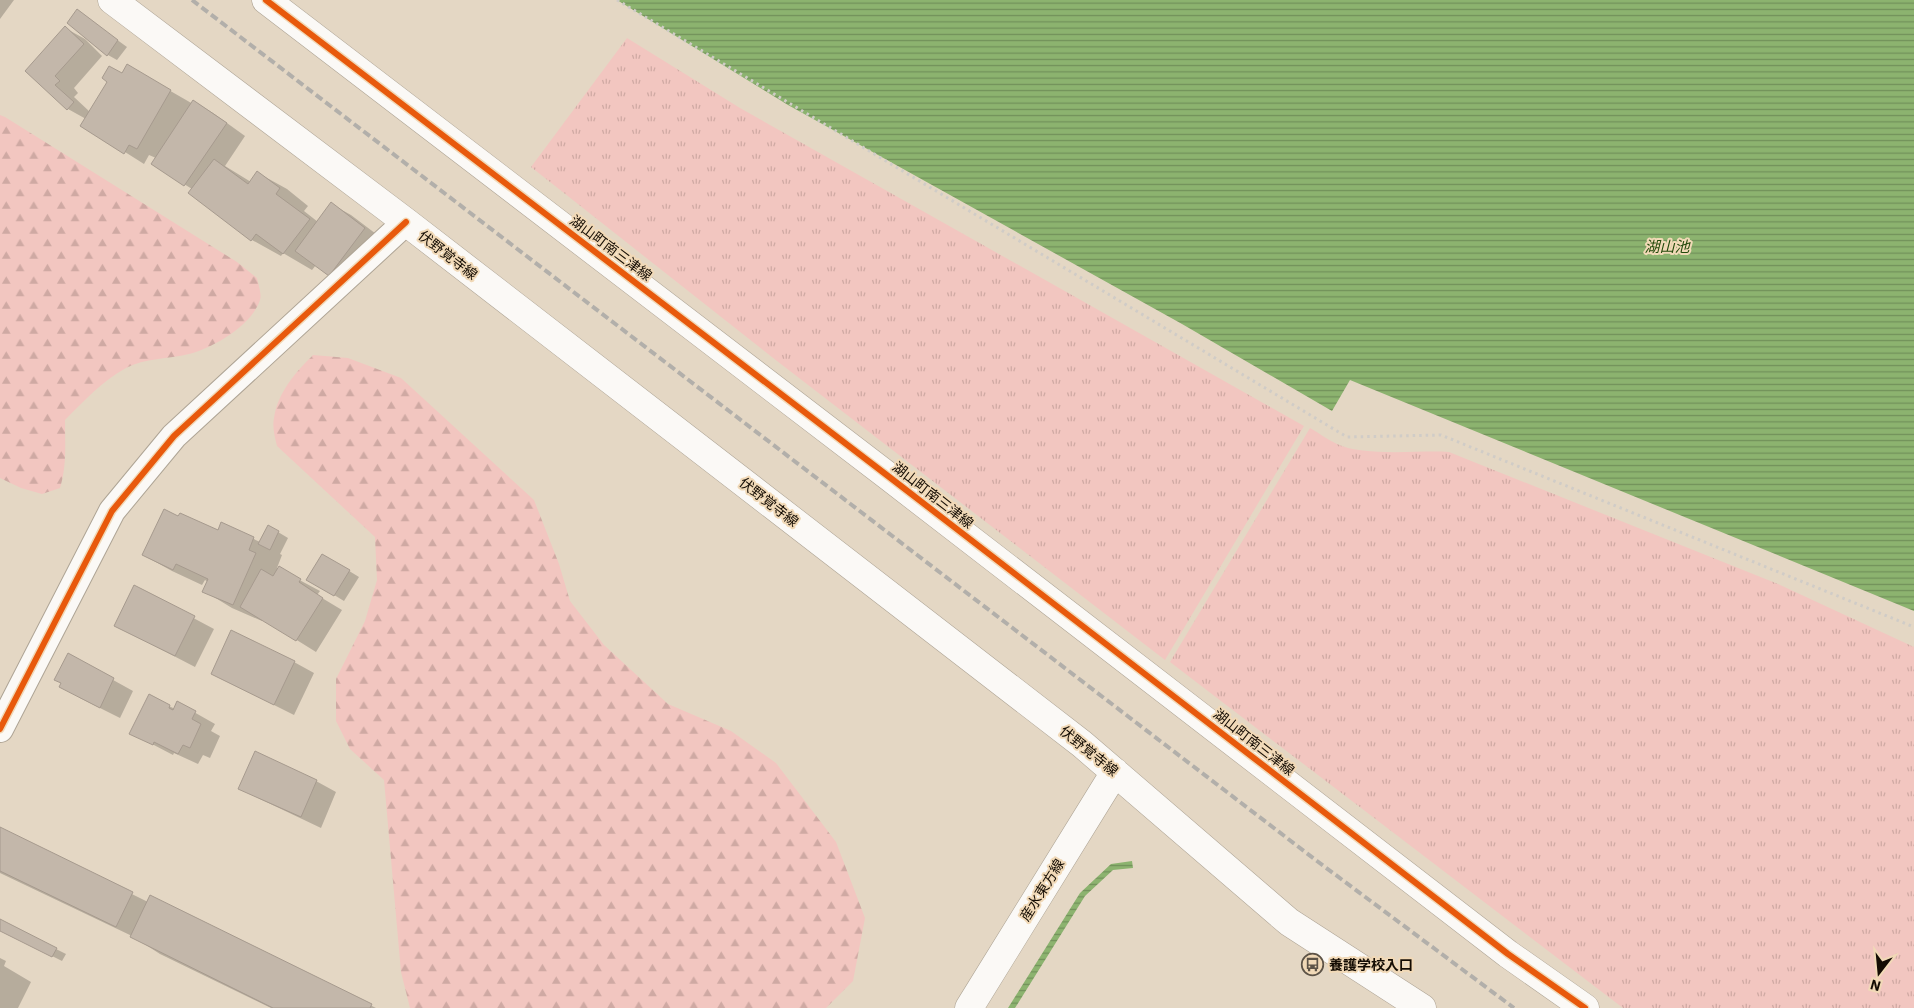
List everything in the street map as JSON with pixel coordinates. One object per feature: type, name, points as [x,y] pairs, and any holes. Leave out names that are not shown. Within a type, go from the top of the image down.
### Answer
[{"type":"street","name":"伏野覚寺線","points":[[112,0],[406,222],[1082,744],[1289,922],[1422,1008]]},
{"type":"street","name":"湖山町南三津線","points":[[266,0],[1500,948],[1585,1008]]},
{"type":"street","points":[[0,729],[112,511],[174,436],[406,222]]},
{"type":"street","name":"産水東方線","points":[[969,1008],[1115,772]]},
{"type":"path","points":[[617,0],[1347,437],[1441,435],[1914,627]]},
{"type":"green space","points":[[627,38],[740,108],[1304,426],[1165,660],[777,361],[531,167]]},
{"type":"green space","points":[[0,115],[237,262],[257,278],[261,295],[256,309],[249,318],[220,341],[189,354],[149,360],[133,365],[117,373],[94,392],[65,420],[65,463],[60,488],[42,494],[21,488],[0,478]]},
{"type":"green space","points":[[313,355],[348,358],[401,378],[534,500],[559,564],[570,601],[604,645],[668,704],[731,731],[776,763],[836,842],[865,918],[853,981],[826,1008],[410,1008],[401,972],[384,780],[350,749],[336,721],[336,679],[365,621],[377,580],[375,537],[277,446],[274,432],[273,421],[283,391]]},
{"type":"green space","points":[[1310,428],[1330,441],[1348,448],[1376,452],[1449,452],[1778,584],[1914,647],[1914,1008],[1623,1008],[1170,662]]},
{"type":"water","name":"湖山池","points":[[617,0],[1914,0],[1914,611],[1350,380],[1332,411],[1182,324],[788,105]]},
{"type":"water","points":[[1132,861],[1133,868],[1113,870],[1085,896],[1015,1008],[1008,1008],[1080,893],[1111,864]]},
{"type":"building","points":[[77,9],[118,40],[107,56],[67,23]]},
{"type":"building","points":[[65,26],[84,44],[55,76],[60,81],[55,85],[74,102],[67,110],[25,71]]},
{"type":"building","points":[[127,64],[171,90],[137,149],[129,145],[124,154],[80,126],[107,82],[102,78],[109,66],[122,73]]},
{"type":"building","points":[[193,100],[227,123],[184,186],[151,164]]},
{"type":"building","points":[[214,159],[248,184],[257,171],[280,188],[276,194],[310,219],[283,254],[256,234],[251,241],[188,193]]},
{"type":"building","points":[[331,202],[365,228],[329,276],[295,251]]},
{"type":"building","points":[[164,509],[178,516],[180,513],[218,530],[221,522],[254,537],[249,550],[256,553],[233,605],[202,592],[208,579],[176,564],[173,570],[142,555]]},
{"type":"building","points":[[268,525],[279,531],[270,550],[258,544]]},
{"type":"building","points":[[322,554],[350,570],[334,596],[306,580]]},
{"type":"building","points":[[279,566],[301,579],[299,582],[323,598],[296,641],[240,607],[261,569],[273,576]]},
{"type":"building","points":[[134,585],[195,616],[175,656],[114,626]]},
{"type":"building","points":[[231,630],[295,661],[274,705],[211,674]]},
{"type":"building","points":[[68,653],[114,678],[100,708],[59,687],[61,683],[54,680]]},
{"type":"building","points":[[149,694],[170,705],[169,708],[173,710],[177,701],[196,711],[192,719],[201,724],[190,748],[183,745],[178,754],[154,742],[153,745],[129,734]]},
{"type":"building","points":[[255,751],[317,780],[301,817],[238,789]]},
{"type":"building","points":[[0,827],[133,892],[116,927],[0,871]]},
{"type":"building","points":[[150,895],[372,1004],[370,1008],[273,1008],[130,937]]},
{"type":"building","points":[[0,919],[57,948],[52,957],[0,931]]},
{"type":"railway","points":[[192,0],[1317,861],[1514,1008]]},
{"type":"cycle path","points":[[266,0],[1508,954],[1585,1008]]},
{"type":"cycle path","points":[[0,729],[112,511],[174,436],[406,222]]},
{"type":"place","name":"養護学校入口","points":[[1313,965]]}]
